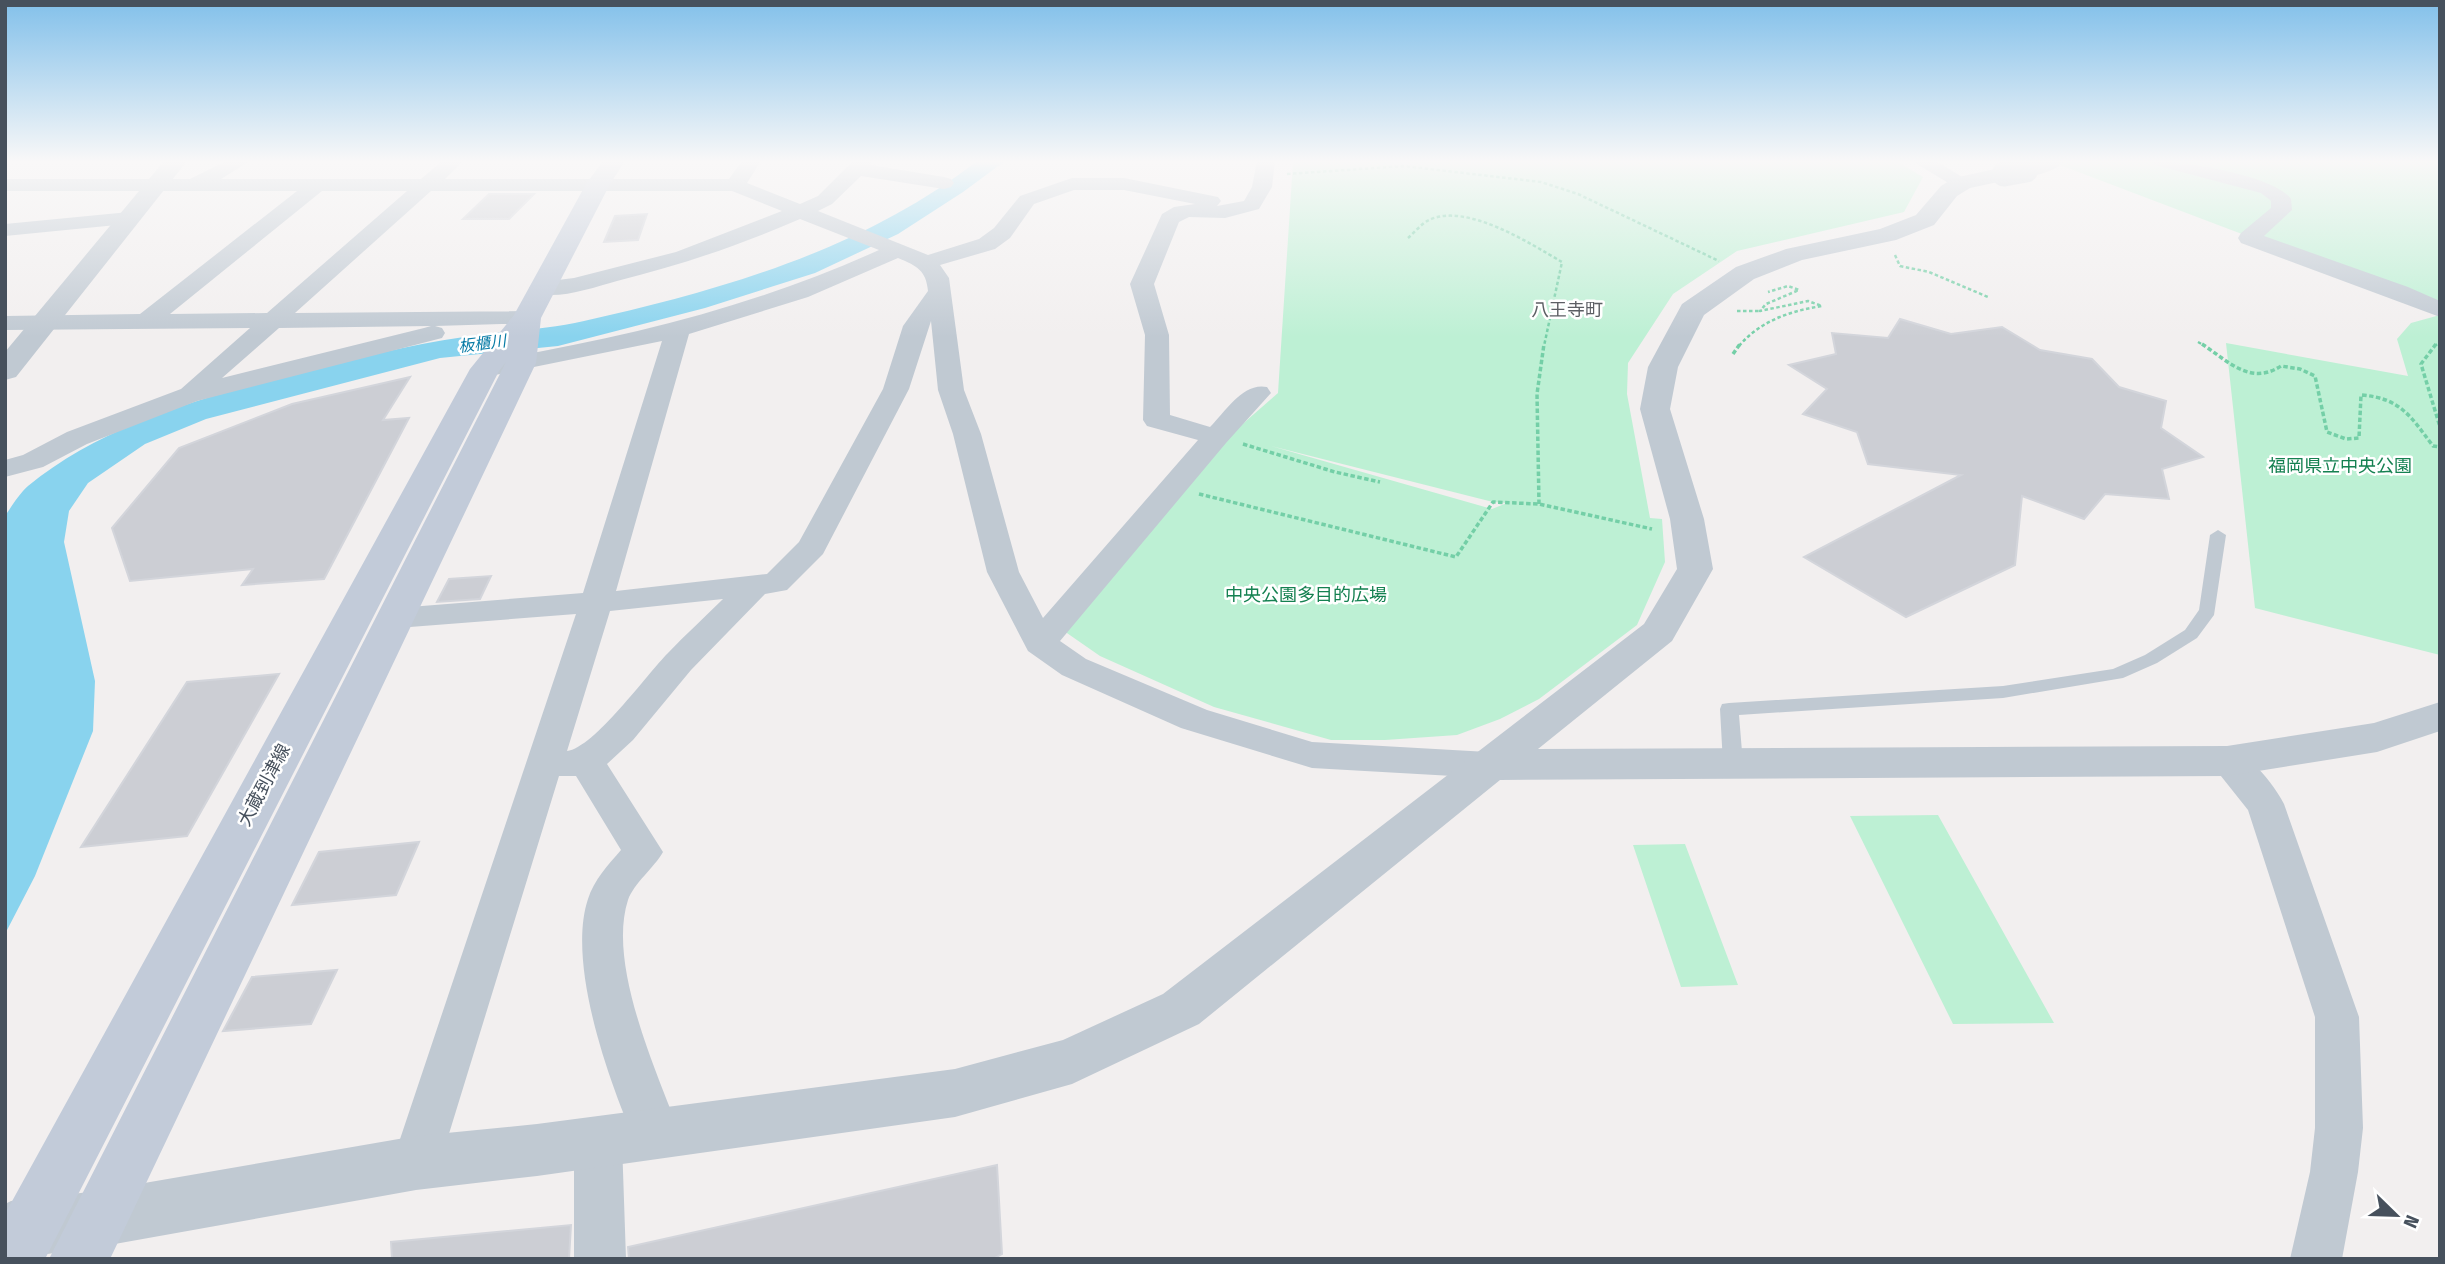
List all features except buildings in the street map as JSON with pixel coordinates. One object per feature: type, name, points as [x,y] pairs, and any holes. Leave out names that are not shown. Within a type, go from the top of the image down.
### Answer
[{"type":"main road","name":"大蔵到津線","points":[[15,1239],[509,353],[578,220]]},
{"type":"main road","name":"大蔵到津線","points":[[88,1239],[397,618],[509,353]]},
{"type":"street","points":[[5,230],[108,220]]},
{"type":"street","points":[[5,371],[127,220]]},
{"type":"street","points":[[145,323],[274,220]]},
{"type":"street","points":[[188,396],[385,220]]},
{"type":"street","points":[[541,288],[573,285],[684,257],[780,220]]},
{"type":"street","points":[[823,220],[926,262],[938,278],[951,390],[968,434],[1003,572],[1040,643],[1074,667],[1194,719],[1312,755],[1488,765],[2227,761],[2377,737],[2440,716]]},
{"type":"street","points":[[926,262],[987,244],[1002,233],[1012,220]]},
{"type":"street","points":[[1170,220],[1142,284],[1157,335],[1157,420],[1216,437]]},
{"type":"street","points":[[15,1239],[88,1239],[416,1163],[598,1142],[955,1093],[1072,1060],[1181,1009],[1658,632],[1695,569],[1687,519],[1655,409],[1663,367],[1692,310],[1750,297],[1795,254],[1887,235],[1925,220]]},
{"type":"street","points":[[2270,220],[2249,238],[2400,292],[2440,310]]},
{"type":"street","points":[[5,323],[476,320],[509,353],[678,329],[776,299],[895,249]]},
{"type":"street","points":[[397,618],[776,583],[811,547],[896,389],[915,326],[939,292]]},
{"type":"street","points":[[5,469],[33,461],[77,438],[188,396],[476,320]]},
{"type":"street","points":[[416,1163],[597,601],[678,329]]},
{"type":"street","points":[[1040,643],[1216,437],[1258,393]]},
{"type":"street","points":[[544,766],[586,762],[620,731],[679,662],[754,587]]},
{"type":"street","points":[[2227,761],[2265,804],[2337,1017],[2339,1128],[2334,1172],[2316,1259]]},
{"type":"street","points":[[586,762],[643,852],[608,897],[602,930],[609,996],[656,1134]]},
{"type":"street","points":[[598,1142],[600,1259]]},
{"type":"lane","points":[[1733,764],[1729,709],[2003,692],[2118,674],[2151,659],[2191,634],[2208,611],[2218,535]]},
{"type":"path","points":[[1408,238],[1428,220]]},
{"type":"path","points":[[1470,220],[1501,227],[1562,262],[1560,290],[1548,329],[1538,380],[1539,504]]},
{"type":"path","points":[[1621,220],[1750,297],[1766,304],[1799,290],[1788,286],[1750,297]]},
{"type":"path","points":[[1905,249],[1893,256],[1900,265],[1973,288],[1988,297]]},
{"type":"path","points":[[1733,354],[1744,336],[1780,317],[1822,306],[1808,301],[1750,297]]},
{"type":"path","points":[[2198,342],[2250,374],[2269,373],[2281,366],[2300,369],[2315,376],[2327,432],[2346,439],[2360,439],[2361,395],[2381,395],[2398,402],[2433,446],[2440,447]]},
{"type":"path","points":[[2440,343],[2435,345],[2421,364],[2440,426]]},
{"type":"path","points":[[1216,437],[1380,482]]},
{"type":"path","points":[[1175,487],[1456,557],[1493,502],[1539,504],[1652,529]]},
{"type":"green space","name":"中央公園多目的広場","points":[[1289,220],[1870,220],[1737,251],[1673,294],[1628,363],[1627,394],[1650,518],[1662,519],[1665,562],[1637,625],[1539,699],[1500,719],[1457,735],[1385,740],[1331,740],[1214,707],[1100,656],[1064,631],[1230,435],[1278,393]],"holes":[[[1271,446],[1493,502],[1507,503],[1492,509]]]},
{"type":"green space","points":[[2205,220],[2440,220],[2440,309]]},
{"type":"green space","name":"福岡県立中央公園","points":[[2440,315],[2440,655],[2255,608],[2226,343],[2408,376],[2397,339],[2411,323]]},
{"type":"green space","points":[[1938,815],[2054,1023],[1953,1024],[1850,816]]},
{"type":"green space","points":[[1685,844],[1738,985],[1681,987],[1633,845]]},
{"type":"water","name":"板櫃川","points":[[885,220],[920,220],[898,234],[815,273],[705,308],[558,346],[440,358],[206,419],[145,444],[88,483],[69,511],[64,542],[95,681],[93,731],[35,876],[5,934],[5,516],[28,486],[89,445],[122,429],[227,392],[422,344],[554,326],[636,309],[740,280],[840,242]]},
{"type":"district","name":"八王寺町","points":[[1567,310]]}]
